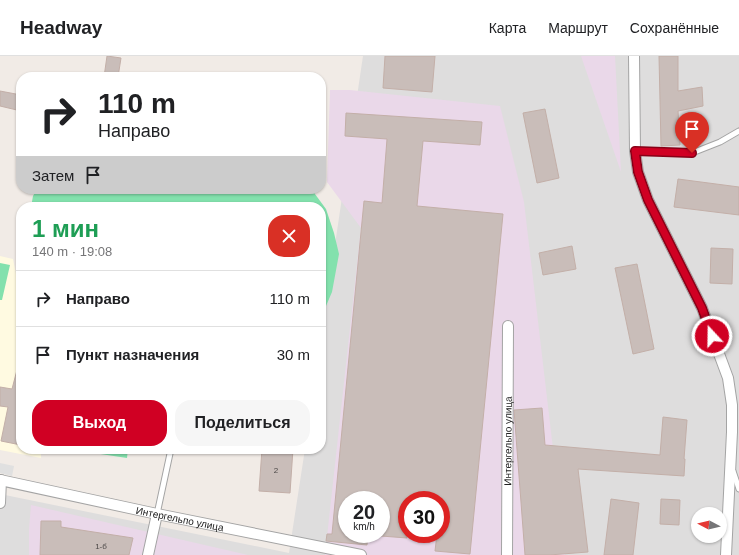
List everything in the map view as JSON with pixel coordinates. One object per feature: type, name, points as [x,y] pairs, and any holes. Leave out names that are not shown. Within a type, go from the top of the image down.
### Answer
[{"type":"street","points":[[634,56],[635,151],[638,172],[648,200],[702,308],[728,378],[732,405],[732,432],[726,555]]},
{"type":"street","name":"Интергельпо улица","points":[[507,555],[508,326]]},
{"type":"street","points":[[0,480],[0,503]]},
{"type":"street","name":"Интергельпо улица","points":[[0,480],[157,514],[361,555]]},
{"type":"street","points":[[148,555],[157,514]]},
{"type":"lane","points":[[635,151],[692,153],[720,142],[739,131]]},
{"type":"lane","points":[[157,514],[170,454]]},
{"type":"lane","points":[[730,465],[739,488]]},
{"type":"shaded area","points":[[363,56],[739,56],[739,555],[0,555],[0,494],[289,553],[304,454],[326,454],[326,305]]},
{"type":"shaded area","points":[[581,56],[615,56],[621,172]]},
{"type":"shaded area","points":[[330,90],[350,90],[500,106],[524,202],[565,555],[325,555],[361,228],[327,182]]},
{"type":"shaded area","points":[[0,256],[13,259],[16,274],[16,453],[0,450]]},
{"type":"shaded area","points":[[20,454],[41,454],[41,458]]},
{"type":"shaded area","points":[[0,463],[14,466],[12,476],[0,473]]},
{"type":"shaded area","points":[[31,505],[248,555],[29,555]]},
{"type":"green space","points":[[34,194],[315,194],[321,202],[32,202]]},
{"type":"green space","points":[[326,209],[339,254],[332,292],[326,306]]},
{"type":"green space","points":[[0,263],[10,265],[2,300],[0,300]]},
{"type":"green space","points":[[100,454],[127,454],[127,458]]},
{"type":"building","points":[[107,56],[121,58],[119,72],[105,72]]},
{"type":"building","points":[[385,56],[435,56],[432,92],[383,88]]},
{"type":"building","points":[[659,56],[678,56],[678,91],[702,87],[703,106],[678,111],[680,145],[661,146]]},
{"type":"building","points":[[0,91],[16,94],[16,110],[0,106]]},
{"type":"building","points":[[545,109],[559,178],[537,183],[523,113]]},
{"type":"building","points":[[346,113],[482,122],[480,145],[423,141],[417,206],[503,214],[470,554],[435,551],[436,543],[450,543],[450,491],[398,491],[398,537],[390,537],[390,491],[338,491],[338,542],[326,541],[327,534],[332,534],[364,201],[382,203],[387,139],[345,136]]},
{"type":"building","points":[[678,179],[739,187],[739,215],[674,207]]},
{"type":"building","points":[[572,246],[576,269],[543,275],[539,253]]},
{"type":"building","points":[[711,248],[733,249],[732,284],[710,283]]},
{"type":"building","points":[[637,264],[654,349],[633,354],[615,268]]},
{"type":"building","points":[[16,374],[16,444],[1,441],[8,407],[0,406],[0,387],[12,389]]},
{"type":"building","points":[[542,408],[545,445],[660,455],[663,417],[687,420],[684,476],[578,469],[588,552],[525,555],[514,410]]},
{"type":"building","points":[[262,454],[293,454],[290,493],[259,491]]},
{"type":"building","points":[[611,499],[639,503],[633,555],[604,555]]},
{"type":"building","points":[[661,499],[680,500],[679,525],[660,524]]},
{"type":"building","points":[[41,521],[61,521],[61,527],[133,538],[129,555],[40,555]]},
{"type":"building","points":[[346,543],[367,543],[367,545]]},
{"type":"route","points":[[692,153],[635,151],[638,172],[648,200],[702,308],[712,336]]}]
